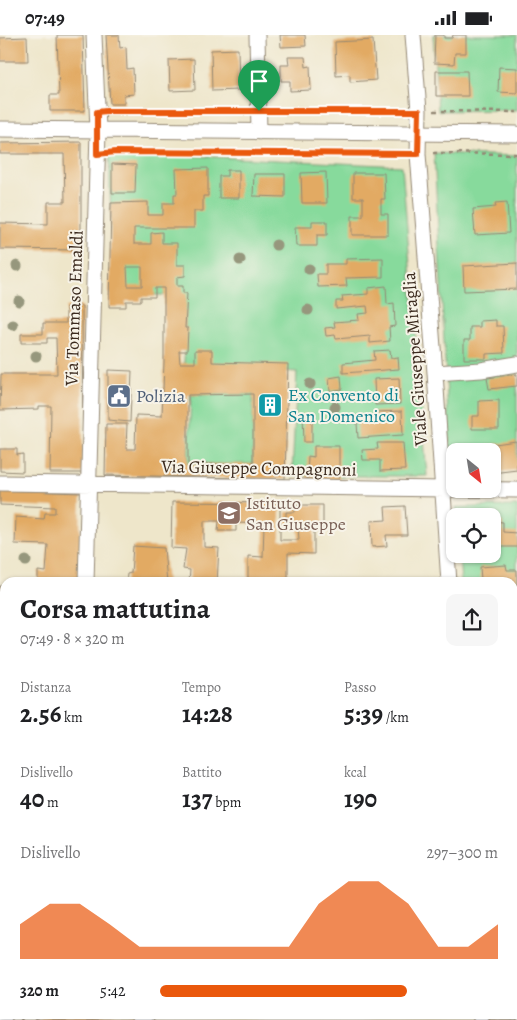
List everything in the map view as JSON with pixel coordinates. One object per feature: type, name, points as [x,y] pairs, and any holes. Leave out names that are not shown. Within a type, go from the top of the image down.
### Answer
[{"type":"street","name":"Via Tommaso Emaldi","points":[[86,577],[98,130],[94,35]]},
{"type":"street","points":[[257,35],[259,131]]},
{"type":"street","name":"Viale Giuseppe Miraglia","points":[[413,35],[419,111],[418,154],[449,577]]},
{"type":"street","points":[[0,129],[517,134]]},
{"type":"street","points":[[435,373],[517,365]]},
{"type":"street","name":"Via Giuseppe Compagnoni","points":[[0,483],[517,489]]},
{"type":"path","points":[[97,112],[517,112]]},
{"type":"path","points":[[97,154],[116,152],[517,154]]},
{"type":"green space","points":[[433,35],[517,35],[517,110],[438,111]]},
{"type":"green space","points":[[109,152],[402,166],[427,476],[292,476],[297,372],[184,364],[186,295],[113,295]]},
{"type":"green space","points":[[434,153],[517,156],[517,469],[501,470],[501,443],[449,443]]},
{"type":"green space","points":[[253,394],[253,464],[188,464],[191,395]]},
{"type":"green space","points":[[517,506],[517,577],[461,577],[460,563],[501,563],[501,508],[456,508]]},
{"type":"building","points":[[57,35],[83,35],[85,111],[50,111],[50,95],[59,95]]},
{"type":"building","points":[[106,35],[119,35],[120,48],[126,47],[127,69],[133,68],[134,94],[124,95],[124,104],[110,104]]},
{"type":"building","points":[[280,35],[305,35],[306,46],[281,47]]},
{"type":"building","points":[[435,35],[444,35],[444,38],[452,38],[453,35],[466,35],[466,53],[455,53],[454,64],[434,63]]},
{"type":"building","points":[[27,37],[28,61],[0,61],[0,38]]},
{"type":"building","points":[[373,40],[376,80],[350,82],[350,75],[336,76],[335,42]]},
{"type":"building","points":[[238,49],[239,90],[212,91],[211,50]]},
{"type":"building","points":[[288,57],[305,57],[306,67],[310,66],[311,90],[290,91],[290,81],[281,81],[281,65],[289,65]]},
{"type":"building","points":[[194,59],[195,90],[170,91],[169,60]]},
{"type":"building","points":[[499,67],[517,68],[517,93],[498,92]]},
{"type":"building","points":[[436,71],[467,71],[468,96],[436,96]]},
{"type":"building","points":[[81,142],[81,250],[0,249],[0,223],[48,224],[48,202],[65,202],[64,154],[0,154],[0,143]]},
{"type":"building","points":[[112,164],[136,165],[135,193],[112,193]]},
{"type":"building","points":[[208,168],[208,196],[203,196],[203,211],[194,211],[194,228],[134,228],[134,244],[151,244],[151,233],[162,232],[162,243],[177,243],[177,265],[185,265],[185,276],[177,277],[177,286],[183,286],[183,293],[187,293],[185,328],[188,328],[187,351],[179,351],[180,363],[195,363],[195,350],[212,350],[212,362],[288,364],[285,479],[105,475],[106,424],[127,424],[126,449],[135,449],[136,415],[162,416],[164,362],[164,288],[155,288],[155,297],[141,297],[141,301],[126,301],[126,307],[109,307],[111,203],[148,202],[148,215],[163,215],[163,203],[174,203],[174,194],[177,194],[176,169]],"holes":[[[127,267],[142,267],[142,286],[128,286]],[[253,394],[253,464],[188,464],[188,395]]]},
{"type":"building","points":[[227,170],[239,170],[239,198],[219,198],[219,176],[227,176]]},
{"type":"building","points":[[326,172],[327,203],[302,203],[301,173]]},
{"type":"building","points":[[353,173],[384,173],[385,199],[381,199],[381,214],[388,214],[388,235],[352,235],[352,216],[363,216],[363,198],[353,198]]},
{"type":"building","points":[[254,174],[285,174],[285,197],[253,196]]},
{"type":"building","points":[[507,202],[509,233],[475,235],[473,209],[496,207],[495,203]]},
{"type":"building","points":[[312,221],[327,221],[327,235],[317,235],[317,246],[296,246],[295,227],[312,227]]},
{"type":"building","points":[[383,258],[383,277],[346,278],[347,286],[318,287],[317,274],[326,274],[326,264],[346,264],[346,259]]},
{"type":"building","points":[[517,263],[517,289],[464,291],[463,266]]},
{"type":"building","points":[[386,286],[387,304],[394,303],[395,326],[389,327],[390,341],[370,343],[370,336],[336,339],[335,335],[326,336],[325,328],[335,327],[334,322],[359,320],[358,314],[368,313],[367,306],[336,309],[336,301],[343,301],[342,296],[368,294],[368,288]]},
{"type":"building","points":[[82,306],[83,473],[50,473],[51,406],[39,406],[39,409],[0,410],[1,374],[57,374],[56,338],[47,338],[47,343],[21,343],[21,334],[43,334],[43,323],[66,323],[66,307]]},
{"type":"building","points":[[496,320],[496,326],[503,326],[504,353],[486,354],[486,359],[464,359],[464,340],[470,340],[470,327],[480,327],[480,321]]},
{"type":"building","points":[[390,350],[391,358],[398,357],[399,369],[343,373],[343,363],[375,360],[374,351]]},
{"type":"building","name":"Polizia","points":[[108,370],[132,371],[130,422],[108,420]]},
{"type":"building","points":[[517,374],[517,386],[489,389],[487,378]]},
{"type":"building","points":[[341,376],[342,389],[330,391],[329,378]]},
{"type":"building","points":[[399,378],[400,404],[375,405],[374,379]]},
{"type":"building","points":[[499,400],[499,429],[472,429],[472,416],[479,416],[479,401]]},
{"type":"building","points":[[402,411],[403,435],[358,438],[357,423],[375,422],[375,412]]},
{"type":"building","points":[[303,414],[312,414],[312,442],[304,442]]},
{"type":"building","points":[[516,441],[517,470],[501,472],[501,443]]},
{"type":"building","points":[[377,443],[403,443],[405,470],[380,471],[380,460],[363,460],[362,450],[378,449]]},
{"type":"building","points":[[314,446],[339,446],[339,480],[307,479],[308,456],[314,457]]},
{"type":"building","points":[[0,449],[17,449],[17,455],[23,454],[23,472],[0,471]]},
{"type":"building","points":[[0,490],[81,493],[79,577],[38,577],[38,571],[46,572],[48,545],[15,544],[16,517],[44,519],[45,513],[55,513],[55,507],[0,505]]},
{"type":"building","points":[[172,502],[280,503],[280,540],[299,540],[298,526],[286,526],[286,512],[295,512],[295,505],[323,505],[323,528],[314,528],[314,554],[288,553],[288,577],[248,577],[248,556],[263,557],[264,524],[236,523],[236,531],[218,531],[219,521],[204,521],[204,547],[219,548],[217,577],[189,577],[190,570],[183,569],[186,549],[171,548]]},
{"type":"building","points":[[405,506],[407,535],[386,535],[387,546],[372,547],[371,521],[386,520],[385,507]]},
{"type":"building","points":[[501,522],[503,522],[503,532],[517,533],[517,547],[501,547]]},
{"type":"building","points":[[133,546],[164,548],[166,577],[127,577],[127,574],[131,573]]},
{"type":"building","points":[[506,565],[507,570],[517,570],[517,577],[481,577],[480,567]]},
{"type":"building","points":[[37,1019],[131,1019],[129,1020]]},
{"type":"building","points":[[488,1019],[517,1019],[517,1020]]},
{"type":"place","name":"Polizia","points":[[119,396]]},
{"type":"place","name":"Ex Convento di San Domenico","points":[[270,405]]},
{"type":"place","name":"Istituto San Giuseppe","points":[[229,513]]},
{"type":"route","points":[[259,111],[419,111],[418,154],[109,152],[97,154],[97,112],[259,111]]}]
